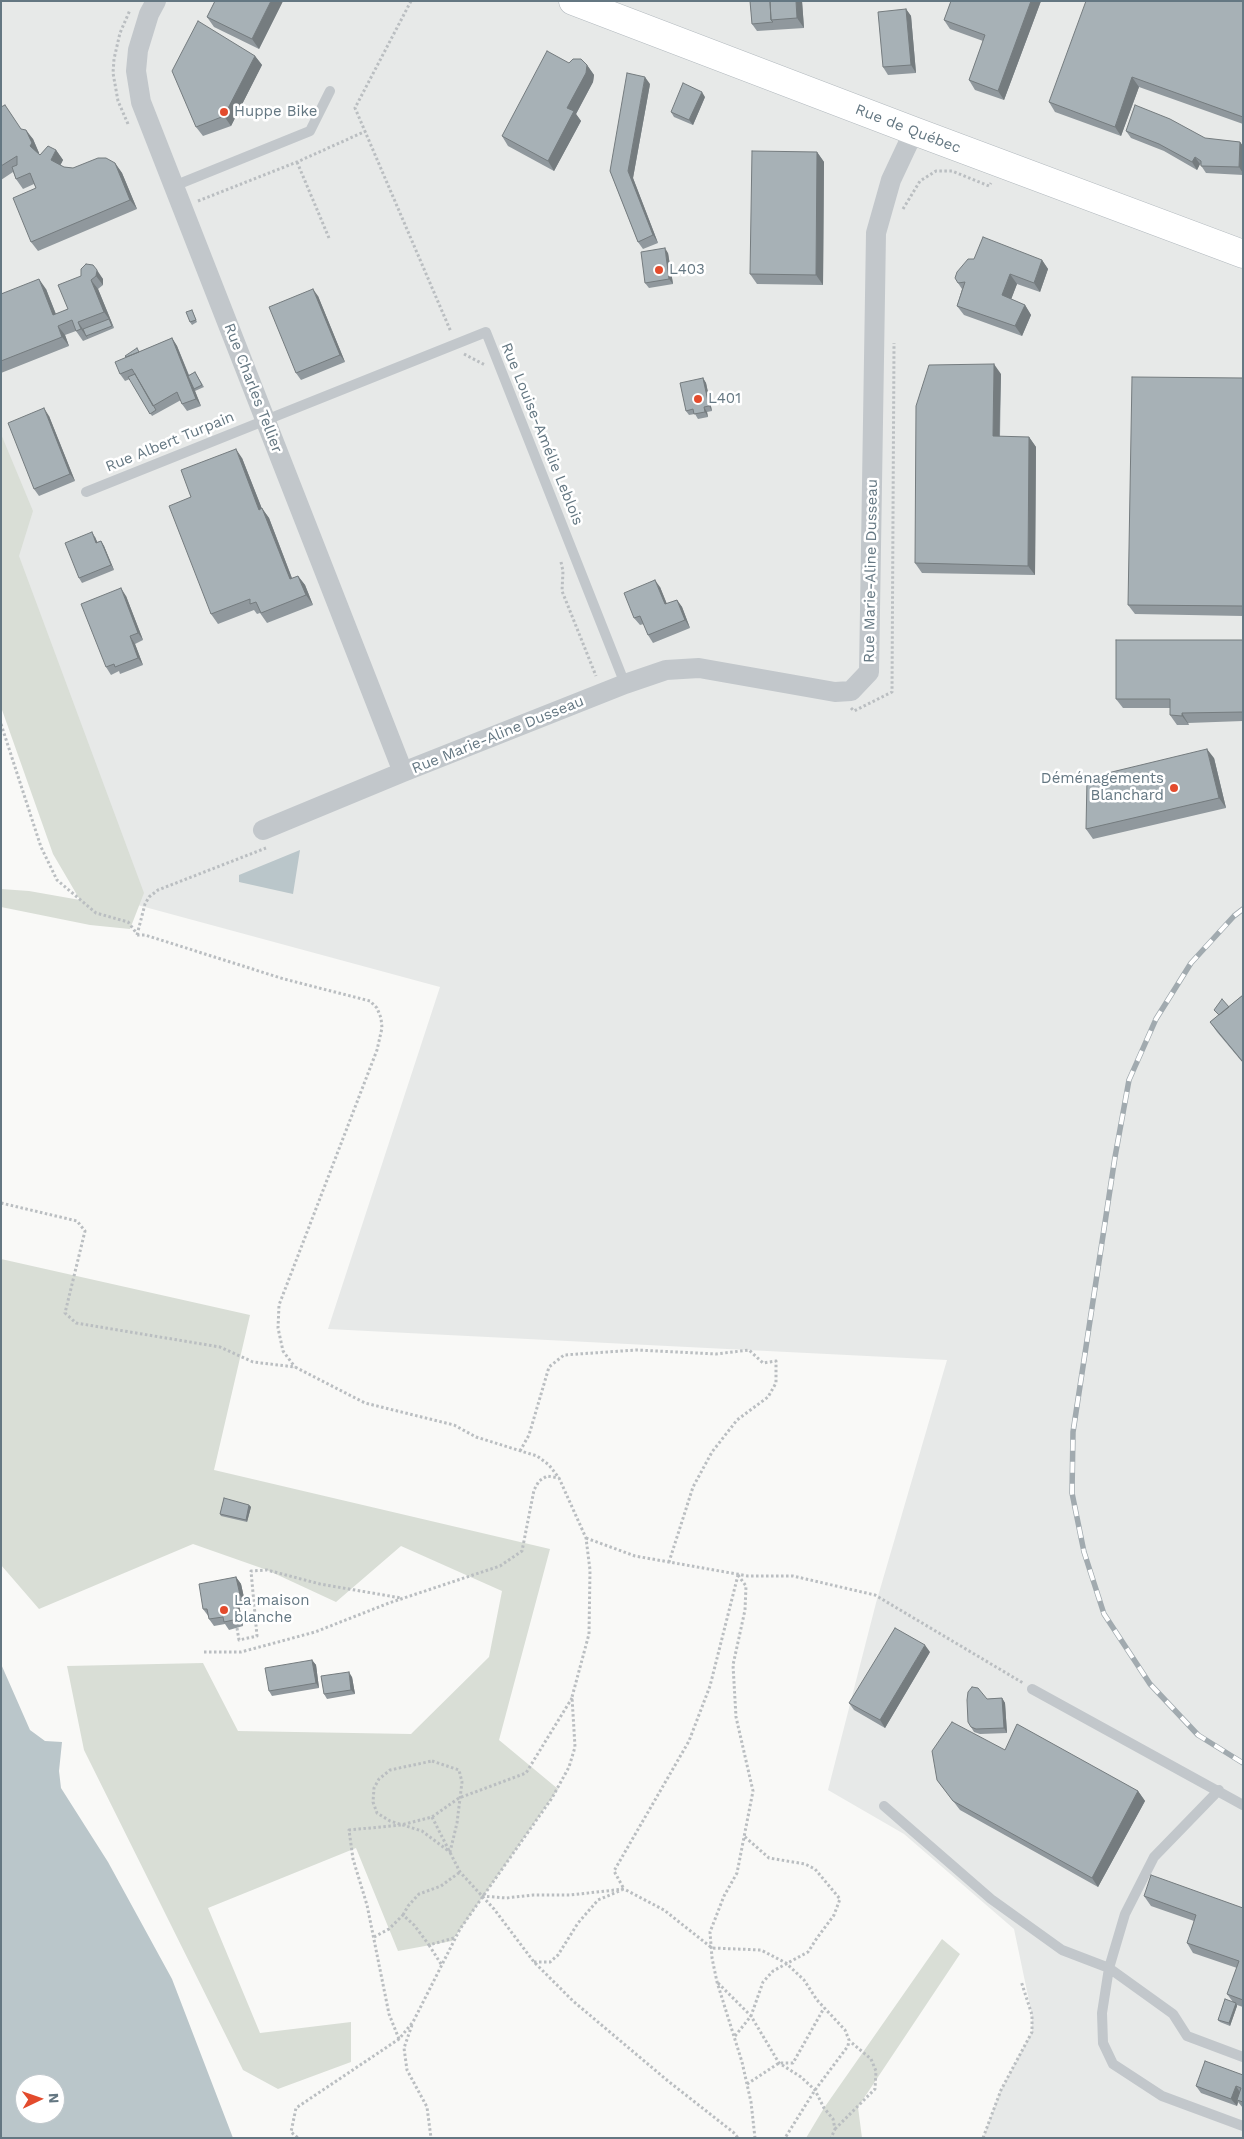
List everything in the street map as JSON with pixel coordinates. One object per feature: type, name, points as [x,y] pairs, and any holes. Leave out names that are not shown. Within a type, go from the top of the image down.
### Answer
[{"type":"street","name":"Rue Charles Tellier","points":[[156,1],[149,14],[138,50],[136,71],[141,102],[403,772]]},
{"type":"street","name":"Rue de Québec","points":[[573,1],[1243,254]]},
{"type":"street","name":"Rue Marie-Aline Dusseau","points":[[269,837],[403,772],[625,684],[666,670],[700,668],[835,692],[851,691],[869,672],[876,233],[890,180],[914,131]]},
{"type":"lane","points":[[174,186],[310,131],[330,91]]},
{"type":"lane","name":"Rue Louise-Amélie Leblois","points":[[265,420],[486,332],[625,684]]},
{"type":"lane","name":"Rue Albert Turpain","points":[[86,492],[265,420]]},
{"type":"lane","points":[[1032,1689],[1220,1790],[1243,1805]]},
{"type":"lane","points":[[1220,1790],[1154,1857],[1125,1914],[1109,1968],[1102,2014],[1102,2043],[1113,2064],[1162,2096],[1243,2126]]},
{"type":"lane","points":[[884,1806],[991,1899],[1062,1950],[1109,1968],[1173,2014],[1187,2036],[1243,2057]]},
{"type":"path","points":[[183,207],[297,162],[366,131]]},
{"type":"path","points":[[297,162],[329,238]]},
{"type":"path","points":[[902,211],[920,181],[936,171],[952,171],[990,186],[999,163]]},
{"type":"path","points":[[835,692],[854,711],[892,692],[894,340]]},
{"type":"path","points":[[1,724],[41,847],[57,880],[96,913],[128,922],[137,935]]},
{"type":"path","points":[[137,935],[145,904],[149,897],[158,890],[269,837]]},
{"type":"path","points":[[137,935],[145,935],[284,978],[370,1001],[377,1008],[381,1018],[382,1028],[377,1050],[279,1305],[278,1328],[283,1351],[295,1367]]},
{"type":"path","points":[[1,1203],[77,1221],[84,1231],[65,1313],[76,1323],[220,1347],[253,1362],[295,1367],[365,1403],[454,1426],[476,1437],[537,1456],[549,1465],[560,1478],[586,1538],[590,1570],[589,1634],[572,1697],[526,1773],[458,1798],[432,1817],[401,1825],[349,1830],[353,1859],[374,1937],[389,2014],[400,2039]]},
{"type":"path","points":[[520,1451],[529,1435],[549,1367],[564,1354],[636,1350],[716,1354],[749,1350],[763,1363],[776,1361],[776,1383],[768,1397],[737,1420],[712,1452],[693,1487],[669,1562]]},
{"type":"path","points":[[204,1652],[241,1652],[316,1632],[402,1598],[500,1566],[522,1551],[534,1490],[539,1481],[547,1476],[560,1478]]},
{"type":"path","points":[[586,1538],[635,1556],[738,1575],[793,1576],[875,1596],[1032,1689]]},
{"type":"path","points":[[237,1628],[239,1640],[257,1636],[251,1571],[267,1570],[320,1584],[402,1598]]},
{"type":"path","points":[[738,1575],[746,1586],[745,1610],[733,1665],[736,1717],[753,1790],[737,1873],[724,1896],[710,1932],[717,1982],[735,2036],[747,2084],[754,2138]]},
{"type":"path","points":[[738,1575],[718,1648],[710,1686],[689,1741],[614,1871],[624,1889],[664,1910],[712,1948],[761,1950],[786,1963],[804,1980],[824,2008],[845,2030],[849,2040],[848,2046],[815,2090],[785,2138]]},
{"type":"path","points":[[431,2138],[427,2107],[407,2070],[404,2048],[413,2022],[460,1929],[552,1798],[569,1767],[575,1746],[572,1697]]},
{"type":"path","points":[[432,1762],[459,1770],[462,1782],[458,1798],[457,1823],[450,1852],[422,1831],[401,1825],[377,1813],[373,1802],[374,1788],[379,1779],[390,1770],[432,1762]]},
{"type":"path","points":[[432,1817],[460,1872],[482,1896],[534,1962],[573,2001],[738,2138]]},
{"type":"path","points":[[735,2036],[751,2016],[763,1982],[773,1971],[808,1952],[816,1938],[834,1915],[840,1899],[816,1868],[769,1858],[743,1836]]},
{"type":"path","points":[[374,1937],[389,1929],[403,1915],[419,1894],[441,1886],[460,1872]]},
{"type":"path","points":[[482,1896],[506,1898],[533,1895],[570,1895],[624,1889]]},
{"type":"path","points":[[534,1962],[550,1962],[558,1955],[578,1923],[598,1900],[624,1889]]},
{"type":"path","points":[[403,1915],[414,1925],[441,1964]]},
{"type":"path","points":[[429,1945],[454,1938]]},
{"type":"path","points":[[983,2138],[1001,2090],[1032,2032],[1032,2015],[1021,1981]]},
{"type":"path","points":[[717,1982],[751,2016],[779,2063],[801,2077],[815,2090],[824,2108],[833,2119],[835,2129]]},
{"type":"path","points":[[747,2084],[779,2063],[793,2063],[824,2008]]},
{"type":"path","points":[[298,2138],[291,2132],[296,2108],[400,2039],[413,2022]]},
{"type":"path","points":[[831,2138],[835,2129],[875,2089],[876,2071],[871,2059],[852,2043]]},
{"type":"shaded area","points":[[1,1],[1243,1],[1243,2138],[983,2138],[1001,2090],[1032,2032],[1032,2015],[1014,1929],[904,1834],[828,1790],[876,1603],[947,1360],[328,1329],[440,987],[119,900],[1,589]]},
{"type":"shaded area","points":[[1,434],[33,511],[19,556],[144,893],[130,929],[90,925],[1,907],[1,889],[29,891],[80,900],[53,854],[1,707]]},
{"type":"shaded area","points":[[300,850],[293,894],[239,882],[239,875]]},
{"type":"shaded area","points":[[1,1259],[250,1315],[214,1470],[550,1549],[499,1740],[558,1789],[452,1941],[398,1951],[356,1848],[208,1908],[260,2033],[351,2022],[351,2062],[278,2089],[243,2070],[84,1750],[67,1666],[203,1663],[238,1731],[411,1734],[489,1657],[502,1591],[401,1546],[336,1602],[267,1570],[193,1544],[39,1609],[1,1565]]},
{"type":"shaded area","points":[[1,1664],[30,1730],[45,1741],[62,1742],[59,1771],[61,1788],[108,1862],[172,1979],[233,2138],[1,2138]]},
{"type":"shaded area","points":[[942,1939],[960,1954],[858,2107],[862,2138],[806,2138],[824,2108]]},
{"type":"building","points":[[215,1],[271,1],[252,39],[207,17]]},
{"type":"building","points":[[750,1],[770,1],[771,20],[773,22],[752,24]]},
{"type":"building","points":[[770,1],[796,1],[797,18],[771,20]]},
{"type":"building","points":[[951,1],[1031,1],[998,91],[969,80],[985,35],[944,20]]},
{"type":"building","points":[[1086,1],[1243,1],[1243,117],[1132,77],[1115,127],[1049,102]]},
{"type":"building","points":[[906,9],[911,65],[883,67],[878,12]]},
{"type":"building","points":[[198,21],[255,56],[224,116],[196,127],[172,71]]},
{"type":"building","points":[[547,51],[569,63],[573,59],[581,59],[587,65],[586,73],[567,108],[574,111],[548,161],[502,136]]},
{"type":"building","points":[[627,73],[645,77],[628,171],[653,235],[638,242],[610,171]]},
{"type":"building","points":[[683,83],[702,92],[689,120],[671,112]]},
{"type":"building","points":[[5,105],[21,129],[26,130],[32,143],[30,146],[40,155],[48,146],[56,150],[51,160],[64,167],[73,168],[98,158],[106,158],[115,163],[130,200],[31,242],[13,198],[36,188],[30,173],[16,179],[12,167],[17,165],[17,156],[1,166],[1,107]]},
{"type":"building","points":[[1135,105],[1170,119],[1205,138],[1240,142],[1239,167],[1201,166],[1201,161],[1195,157],[1192,162],[1159,144],[1126,131]]},
{"type":"building","points":[[752,151],[817,152],[816,275],[750,274]]},
{"type":"building","points":[[983,237],[1042,260],[1034,283],[1010,274],[1002,295],[1025,305],[1015,326],[957,306],[965,282],[958,283],[955,278],[957,272],[968,259],[974,259]]},
{"type":"building","name":"L403","points":[[665,248],[669,279],[645,283],[641,252]]},
{"type":"building","points":[[86,264],[93,265],[97,270],[96,276],[91,280],[104,312],[78,322],[81,329],[76,331],[72,320],[58,326],[62,337],[1,361],[1,294],[39,279],[53,315],[68,309],[58,285],[81,276],[81,269]]},
{"type":"building","points":[[313,289],[340,355],[296,373],[269,307]]},
{"type":"building","points":[[192,310],[196,320],[190,322],[186,312]]},
{"type":"building","points":[[109,319],[112,326],[86,336],[83,329]]},
{"type":"building","points":[[172,338],[196,399],[182,404],[177,392],[153,406],[132,369],[120,374],[115,362]]},
{"type":"building","points":[[137,348],[139,352],[125,356]]},
{"type":"building","points":[[994,364],[993,436],[1029,437],[1028,566],[915,563],[916,406],[929,365]]},
{"type":"building","points":[[195,372],[202,385],[194,389],[188,376]]},
{"type":"building","points":[[135,374],[156,410],[150,414],[128,377]]},
{"type":"building","points":[[1132,377],[1243,378],[1243,606],[1128,605]]},
{"type":"building","name":"L401","points":[[703,378],[709,406],[704,407],[705,412],[694,414],[693,409],[686,411],[680,383]]},
{"type":"building","points":[[44,408],[70,474],[34,489],[8,423]]},
{"type":"building","points":[[236,449],[259,510],[262,508],[290,579],[298,576],[306,595],[261,613],[256,602],[250,604],[250,599],[211,614],[169,506],[191,497],[181,470]]},
{"type":"building","points":[[92,532],[96,543],[101,541],[111,565],[79,578],[65,543]]},
{"type":"building","points":[[655,580],[665,604],[677,600],[685,620],[648,635],[640,616],[634,618],[624,593]]},
{"type":"building","points":[[121,588],[138,633],[130,636],[138,658],[115,667],[114,664],[106,667],[81,604]]},
{"type":"building","points":[[1116,640],[1243,640],[1243,712],[1182,713],[1182,716],[1170,715],[1170,699],[1116,699]]},
{"type":"building","points":[[1207,749],[1219,798],[1086,829],[1087,778]]},
{"type":"building","points":[[1243,995],[1243,1062],[1210,1022]]},
{"type":"building","points":[[1222,999],[1229,1007],[1219,1015],[1214,1010]]},
{"type":"building","points":[[224,1498],[249,1505],[246,1520],[220,1514]]},
{"type":"building","name":"La maison blanche","points":[[236,1577],[240,1595],[234,1596],[238,1619],[224,1622],[223,1617],[209,1619],[207,1609],[203,1609],[199,1584]]},
{"type":"building","points":[[895,1628],[925,1645],[880,1720],[849,1703]]},
{"type":"building","points":[[312,1660],[316,1683],[269,1691],[265,1668]]},
{"type":"building","points":[[349,1672],[351,1690],[324,1694],[321,1676]]},
{"type":"building","points":[[972,1687],[978,1688],[987,1699],[1002,1698],[1004,1728],[976,1729],[971,1727],[968,1722],[967,1700],[968,1692]]},
{"type":"building","points":[[952,1722],[1005,1750],[1017,1724],[1138,1791],[1092,1878],[953,1801],[937,1780],[932,1751]]},
{"type":"building","points":[[1151,1875],[1243,1908],[1243,2000],[1227,1994],[1239,1961],[1187,1943],[1196,1915],[1144,1896]]},
{"type":"building","points":[[1225,1999],[1236,2003],[1229,2023],[1218,2020]]},
{"type":"building","points":[[1205,2061],[1243,2075],[1243,2102],[1237,2100],[1241,2088],[1236,2086],[1231,2099],[1196,2086]]},
{"type":"railway","points":[[1243,909],[1234,916],[1191,963],[1156,1019],[1129,1080],[1115,1157],[1073,1432],[1072,1493],[1084,1552],[1104,1614],[1150,1684],[1198,1735],[1243,1763]]},
{"type":"place","name":"Huppe Bike","points":[[224,112]]},
{"type":"place","name":"L403","points":[[659,270]]},
{"type":"place","name":"L401","points":[[698,399]]},
{"type":"place","name":"Déménagements Blanchard","points":[[1174,788]]},
{"type":"place","name":"La maison blanche","points":[[224,1610]]}]
